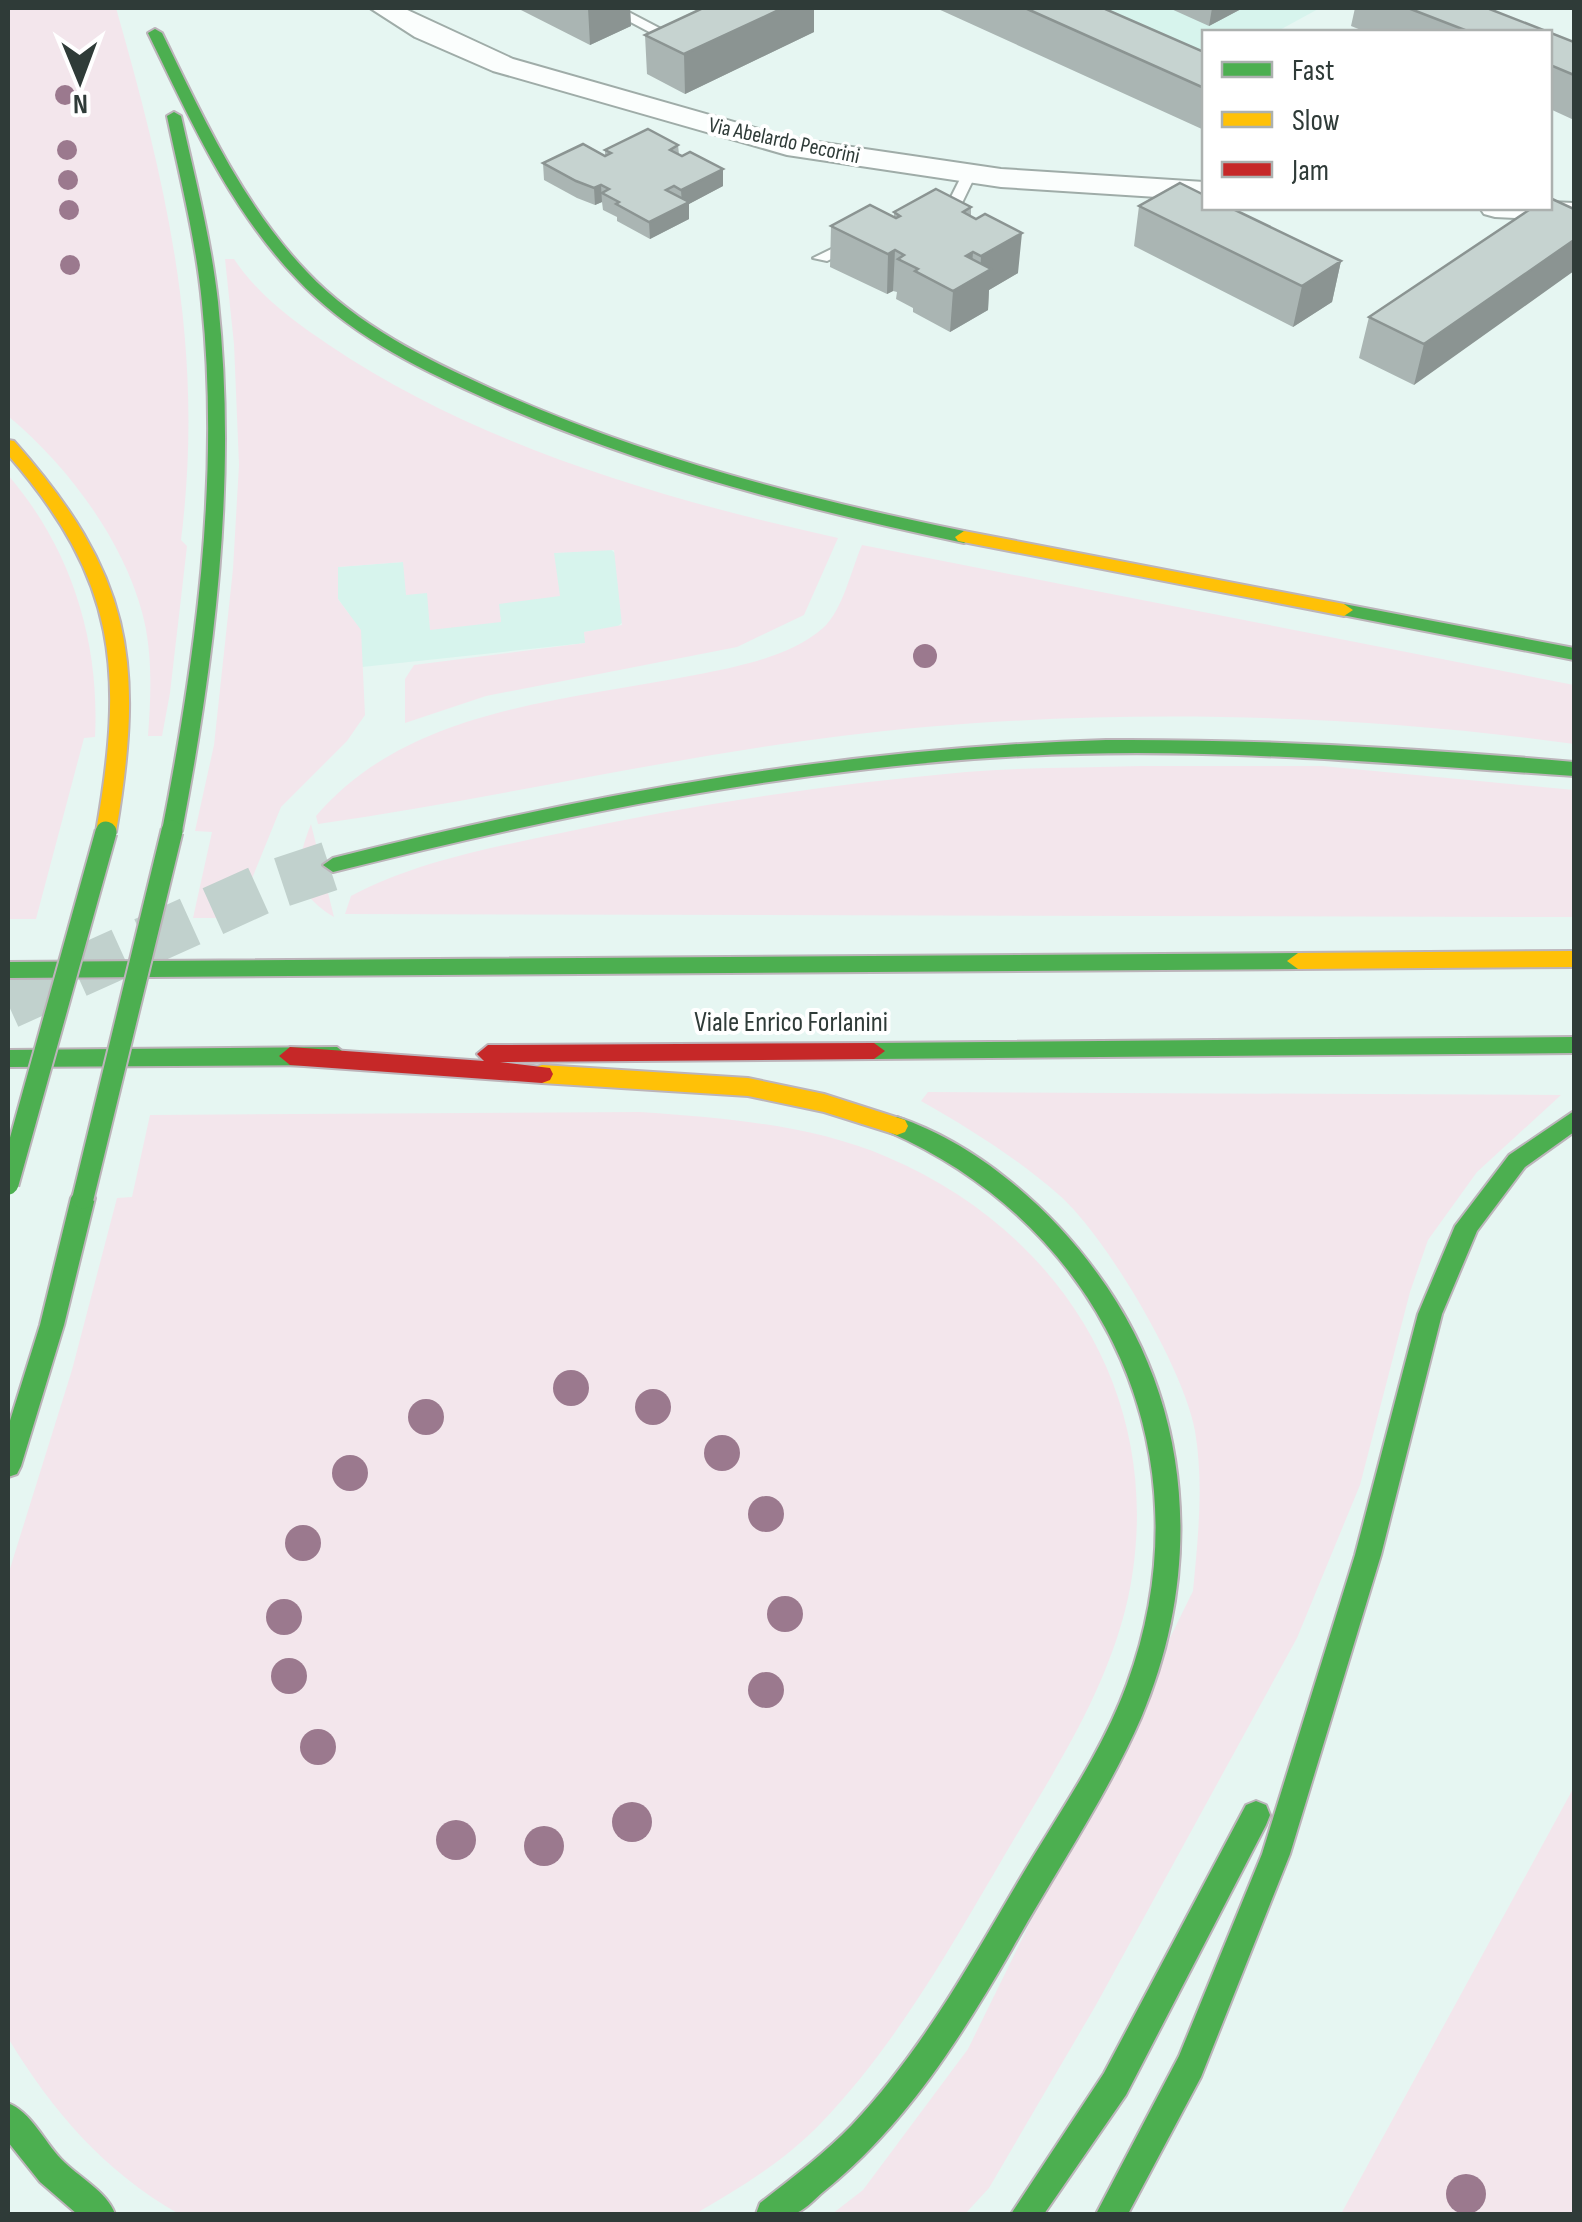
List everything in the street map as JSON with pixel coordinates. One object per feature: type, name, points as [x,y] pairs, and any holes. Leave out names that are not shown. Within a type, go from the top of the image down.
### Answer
[{"type":"main road","points":[[8,1466],[52,1325],[172,832],[204,640],[213,518],[210,303],[194,209],[148,8]]},
{"type":"main road","points":[[155,33],[233,190],[274,246],[333,306],[390,345],[491,398],[617,449],[791,501],[1574,654]]},
{"type":"main road","points":[[8,445],[41,480],[97,571],[123,653],[125,728],[106,832],[8,1184]]},
{"type":"main road","points":[[333,865],[586,802],[754,774],[922,754],[1107,744],[1258,744],[1429,753],[1574,768]]},
{"type":"main road","points":[[8,970],[1574,958]]},
{"type":"main road","name":"Viale Enrico Forlanini","points":[[8,1058],[1574,1045]]},
{"type":"main road","points":[[290,1056],[746,1086],[900,1128],[984,1175],[1057,1236],[1112,1308],[1152,1392],[1170,1479],[1168,1571],[1150,1655],[1113,1744],[970,1994],[930,2052],[888,2107],[834,2164],[771,2214]]},
{"type":"main road","points":[[1111,2214],[1190,2066],[1276,1854],[1368,1555],[1430,1314],[1467,1226],[1517,1161],[1574,1120]]},
{"type":"main road","points":[[1026,2214],[1114,2084],[1272,1780],[1308,1706],[1368,1555]]},
{"type":"main road","points":[[8,2118],[50,2170],[100,2214]]},
{"type":"street","name":"Via Abelardo Pecorini","points":[[384,8],[425,31],[503,65],[728,131],[817,152],[970,174],[1202,192]]},
{"type":"street","points":[[1534,210],[1574,212]]},
{"type":"lane","points":[[611,8],[682,44]]},
{"type":"lane","points":[[920,216],[956,202],[970,174]]},
{"type":"lane","points":[[821,258],[876,234]]},
{"type":"shaded area","points":[[8,8],[116,8],[166,206],[185,336],[187,470],[181,540],[187,546],[162,736],[148,736],[148,643],[142,612],[121,557],[71,480],[8,416]]},
{"type":"shaded area","points":[[1070,8],[1320,8],[1280,30],[1202,30],[1202,65]]},
{"type":"shaded area","points":[[225,259],[234,259],[265,296],[316,336],[387,381],[447,412],[574,465],[639,486],[838,538],[804,615],[737,647],[486,696],[405,723],[405,679],[414,665],[585,643],[584,632],[622,625],[614,550],[554,553],[560,596],[499,604],[501,622],[430,630],[427,593],[406,595],[403,562],[338,567],[338,599],[361,630],[365,715],[347,741],[281,807],[238,913],[229,918],[193,918],[212,832],[195,831],[214,745],[233,569],[239,465],[234,344]]},
{"type":"shaded area","points":[[8,475],[49,533],[65,565],[86,631],[95,701],[95,737],[84,738],[36,919],[8,919]]},
{"type":"shaded area","points":[[862,545],[1574,685],[1574,744],[1302,719],[1021,720],[775,745],[318,824],[316,816],[353,780],[396,752],[442,731],[542,703],[728,668],[795,646],[830,620]]},
{"type":"shaded area","points":[[610,549],[615,553],[624,621],[616,628],[584,632],[586,643],[362,667],[360,630],[338,599],[338,567],[403,562],[427,593],[501,621],[498,604],[553,553]]},
{"type":"shaded area","points":[[1141,766],[1322,766],[1574,790],[1574,917],[345,914],[351,896],[427,865],[507,844],[661,813],[814,789],[966,772]]},
{"type":"shaded area","points":[[311,824],[334,917],[310,898],[300,877]]},
{"type":"shaded area","points":[[928,1092],[1561,1095],[1477,1172],[1428,1240],[1410,1292],[1360,1485],[1297,1638],[1096,2005],[989,2188],[965,2214],[832,2214],[863,2190],[968,2049],[1193,1591],[1197,1551],[1200,1491],[1195,1431],[1176,1374],[1141,1306],[1099,1241],[1059,1195],[993,1145],[921,1101]]},
{"type":"shaded area","points":[[640,1112],[797,1130],[887,1157],[947,1188],[1000,1226],[1045,1270],[1082,1321],[1111,1377],[1129,1438],[1137,1502],[1133,1570],[1113,1650],[1059,1763],[957,1936],[872,2064],[793,2149],[695,2214],[179,2214],[127,2179],[82,2138],[43,2091],[8,2038],[8,1575],[72,1370],[117,1198],[132,1197],[150,1115]]},
{"type":"shaded area","points":[[1574,1787],[1574,2214],[1341,2214]]},
{"type":"building","points":[[703,8],[783,8],[684,54],[645,35]]},
{"type":"building","points":[[1025,8],[1103,8],[1202,51],[1202,87]]},
{"type":"building","points":[[1408,8],[1487,8],[1543,30],[1465,30]]},
{"type":"building","points":[[1552,34],[1574,42],[1574,75],[1552,66]]},
{"type":"building","points":[[648,129],[678,145],[670,150],[682,156],[690,152],[723,169],[681,190],[674,186],[666,190],[689,202],[649,222],[602,193],[609,189],[576,181],[543,163],[583,144],[605,156],[611,153],[605,150]]},
{"type":"building","points":[[1180,183],[1202,194],[1202,210],[1235,210],[1341,261],[1302,286],[1139,206]]},
{"type":"building","points":[[936,189],[971,207],[963,212],[976,219],[985,214],[1022,233],[981,256],[973,252],[966,256],[991,269],[953,291],[898,259],[904,255],[895,250],[888,254],[831,226],[870,205],[896,218],[900,216],[894,212]]},
{"type":"building","points":[[1552,199],[1574,209],[1574,240],[1424,344],[1369,317],[1529,210],[1552,210]]},
{"type":"tunnel","points":[[8,1004],[264,888],[333,865]]},
{"type":"traffic: fast","points":[[155,33],[203,130],[258,222],[303,277],[380,338],[527,411],[649,457],[773,494],[964,537]]},
{"type":"traffic: fast","points":[[172,831],[204,635],[217,433],[207,278],[174,116]]},
{"type":"traffic: fast","points":[[1344,610],[1574,654]]},
{"type":"traffic: fast","points":[[333,865],[638,796],[793,771],[949,754],[1184,746],[1418,756],[1574,769]]},
{"type":"traffic: fast","points":[[83,1198],[172,831]]},
{"type":"traffic: fast","points":[[8,1184],[106,832]]},
{"type":"traffic: fast","points":[[8,970],[1298,961]]},
{"type":"traffic: fast","points":[[874,1051],[1574,1045]]},
{"type":"traffic: fast","points":[[8,1059],[337,1056]]},
{"type":"traffic: fast","points":[[1111,2214],[1190,2066],[1276,1854],[1368,1555],[1430,1314],[1467,1226],[1517,1161],[1574,1120]]},
{"type":"traffic: fast","points":[[771,2214],[863,2136],[912,2078],[954,2016],[1115,1743],[1151,1652],[1164,1590],[1169,1529],[1166,1470],[1155,1414],[1136,1359],[1109,1308],[1073,1259],[1014,1200],[950,1153],[897,1126]]},
{"type":"traffic: fast","points":[[8,1466],[52,1325],[83,1198]]},
{"type":"traffic: fast","points":[[1026,2214],[1115,2084],[1256,1815]]},
{"type":"traffic: fast","points":[[8,2118],[51,2171],[100,2214]]},
{"type":"traffic: slow","points":[[8,445],[47,489],[77,533],[99,578],[113,624],[120,672],[121,722],[106,832]]},
{"type":"traffic: slow","points":[[964,537],[1344,610]]},
{"type":"traffic: slow","points":[[1298,961],[1574,959]]},
{"type":"traffic: slow","points":[[542,1074],[748,1087],[824,1103],[897,1126]]},
{"type":"traffic: jam","points":[[488,1054],[874,1051]]},
{"type":"traffic: jam","points":[[290,1056],[542,1074]]}]
